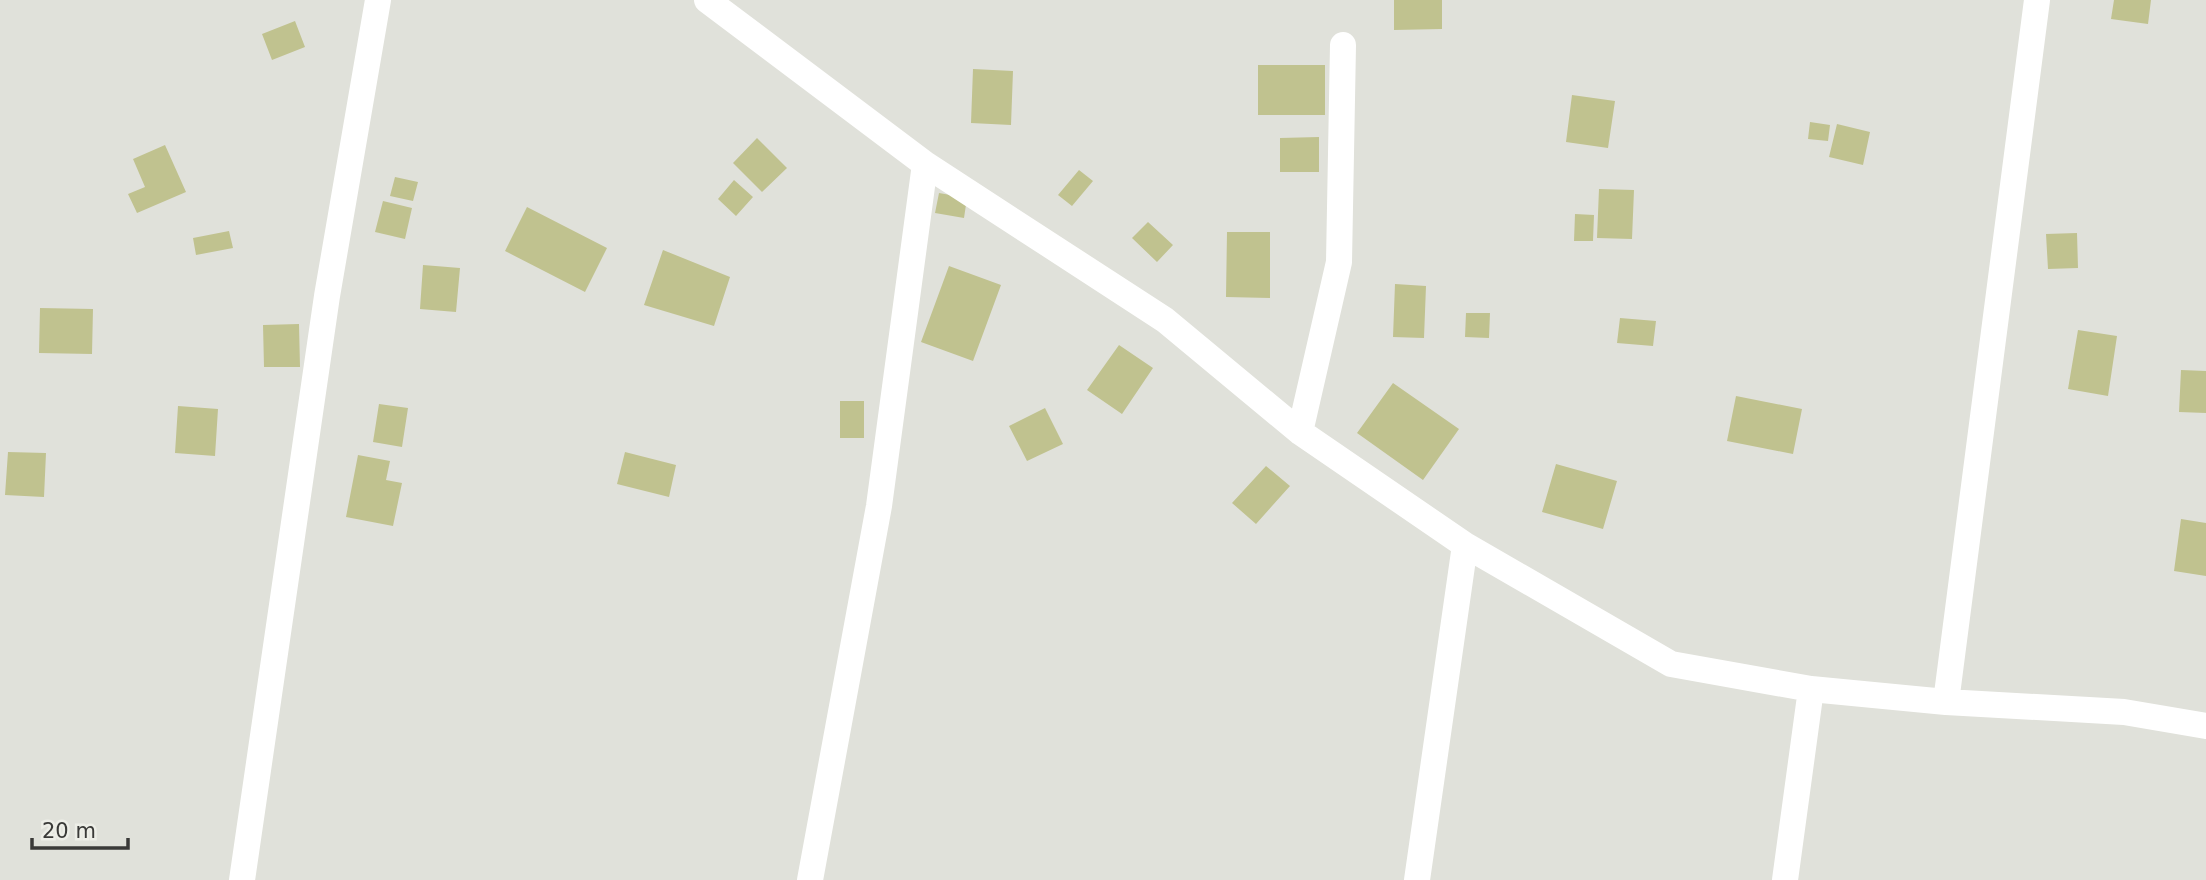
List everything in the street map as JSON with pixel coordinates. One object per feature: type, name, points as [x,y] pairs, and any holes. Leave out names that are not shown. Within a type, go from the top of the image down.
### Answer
[{"type":"street","points":[[242,880],[327,296],[378,0]]},
{"type":"street","points":[[707,0],[925,164],[1165,320],[1300,432],[1465,545],[1671,664],[1811,689],[1946,702],[2124,712],[2206,726]]},
{"type":"street","points":[[1946,702],[2037,0]]},
{"type":"street","points":[[1300,432],[1339,262],[1343,45]]},
{"type":"street","points":[[810,880],[879,506],[925,164]]},
{"type":"street","points":[[1417,880],[1465,545]]},
{"type":"street","points":[[1785,880],[1811,689]]},
{"type":"building","points":[[1394,0],[1442,0],[1442,29],[1394,30]]},
{"type":"building","points":[[2114,0],[2151,0],[2148,24],[2111,19]]},
{"type":"building","points":[[295,21],[305,47],[272,60],[262,34]]},
{"type":"building","points":[[1258,65],[1325,65],[1325,115],[1258,115]]},
{"type":"building","points":[[973,69],[1013,71],[1011,125],[971,123]]},
{"type":"building","points":[[1572,95],[1615,101],[1608,148],[1566,142]]},
{"type":"building","points":[[1810,122],[1830,125],[1828,141],[1808,139]]},
{"type":"building","points":[[1837,124],[1870,132],[1863,165],[1829,157]]},
{"type":"building","points":[[1319,137],[1319,172],[1280,172],[1280,138]]},
{"type":"building","points":[[757,138],[787,168],[762,192],[733,163]]},
{"type":"building","points":[[165,145],[186,192],[137,213],[128,194],[145,187],[133,159]]},
{"type":"building","points":[[1079,170],[1093,181],[1072,206],[1058,195]]},
{"type":"building","points":[[395,177],[418,182],[413,201],[390,196]]},
{"type":"building","points":[[734,180],[753,197],[736,216],[718,199]]},
{"type":"building","points":[[1599,189],[1634,190],[1632,239],[1597,238]]},
{"type":"building","points":[[939,193],[967,198],[964,218],[935,213]]},
{"type":"building","points":[[383,201],[412,208],[405,239],[375,232]]},
{"type":"building","points":[[527,207],[607,248],[585,292],[505,251]]},
{"type":"building","points":[[1575,214],[1594,215],[1593,241],[1574,241]]},
{"type":"building","points":[[1148,222],[1173,245],[1157,262],[1132,238]]},
{"type":"building","points":[[229,231],[233,248],[196,255],[193,238]]},
{"type":"building","points":[[1227,232],[1270,232],[1270,298],[1226,297]]},
{"type":"building","points":[[2077,233],[2078,268],[2048,269],[2046,234]]},
{"type":"building","points":[[663,250],[730,277],[714,326],[644,305]]},
{"type":"building","points":[[423,265],[460,268],[456,312],[420,309]]},
{"type":"building","points":[[949,266],[1001,285],[973,361],[921,342]]},
{"type":"building","points":[[1395,284],[1426,286],[1424,338],[1393,337]]},
{"type":"building","points":[[40,308],[93,309],[92,354],[39,353]]},
{"type":"building","points":[[1466,313],[1490,313],[1489,338],[1465,337]]},
{"type":"building","points":[[1620,318],[1656,321],[1653,346],[1617,343]]},
{"type":"building","points":[[299,324],[300,367],[264,367],[263,325]]},
{"type":"building","points":[[2078,330],[2117,336],[2108,396],[2068,389]]},
{"type":"building","points":[[1119,345],[1153,368],[1122,414],[1087,390]]},
{"type":"building","points":[[2181,370],[2206,371],[2206,413],[2179,412]]},
{"type":"building","points":[[1393,383],[1459,429],[1423,480],[1357,433]]},
{"type":"building","points":[[1736,396],[1802,409],[1793,454],[1727,441]]},
{"type":"building","points":[[840,401],[864,401],[864,438],[840,438]]},
{"type":"building","points":[[379,404],[408,408],[402,447],[373,442]]},
{"type":"building","points":[[178,406],[218,409],[215,456],[175,453]]},
{"type":"building","points":[[1045,408],[1063,444],[1027,461],[1009,426]]},
{"type":"building","points":[[8,452],[46,453],[44,497],[5,495]]},
{"type":"building","points":[[625,452],[676,465],[669,497],[617,484]]},
{"type":"building","points":[[358,455],[390,461],[386,480],[402,483],[393,526],[346,517]]},
{"type":"building","points":[[1556,464],[1617,481],[1603,529],[1542,512]]},
{"type":"building","points":[[1266,466],[1290,486],[1256,524],[1232,503]]},
{"type":"building","points":[[2181,519],[2206,523],[2206,576],[2174,571]]}]
